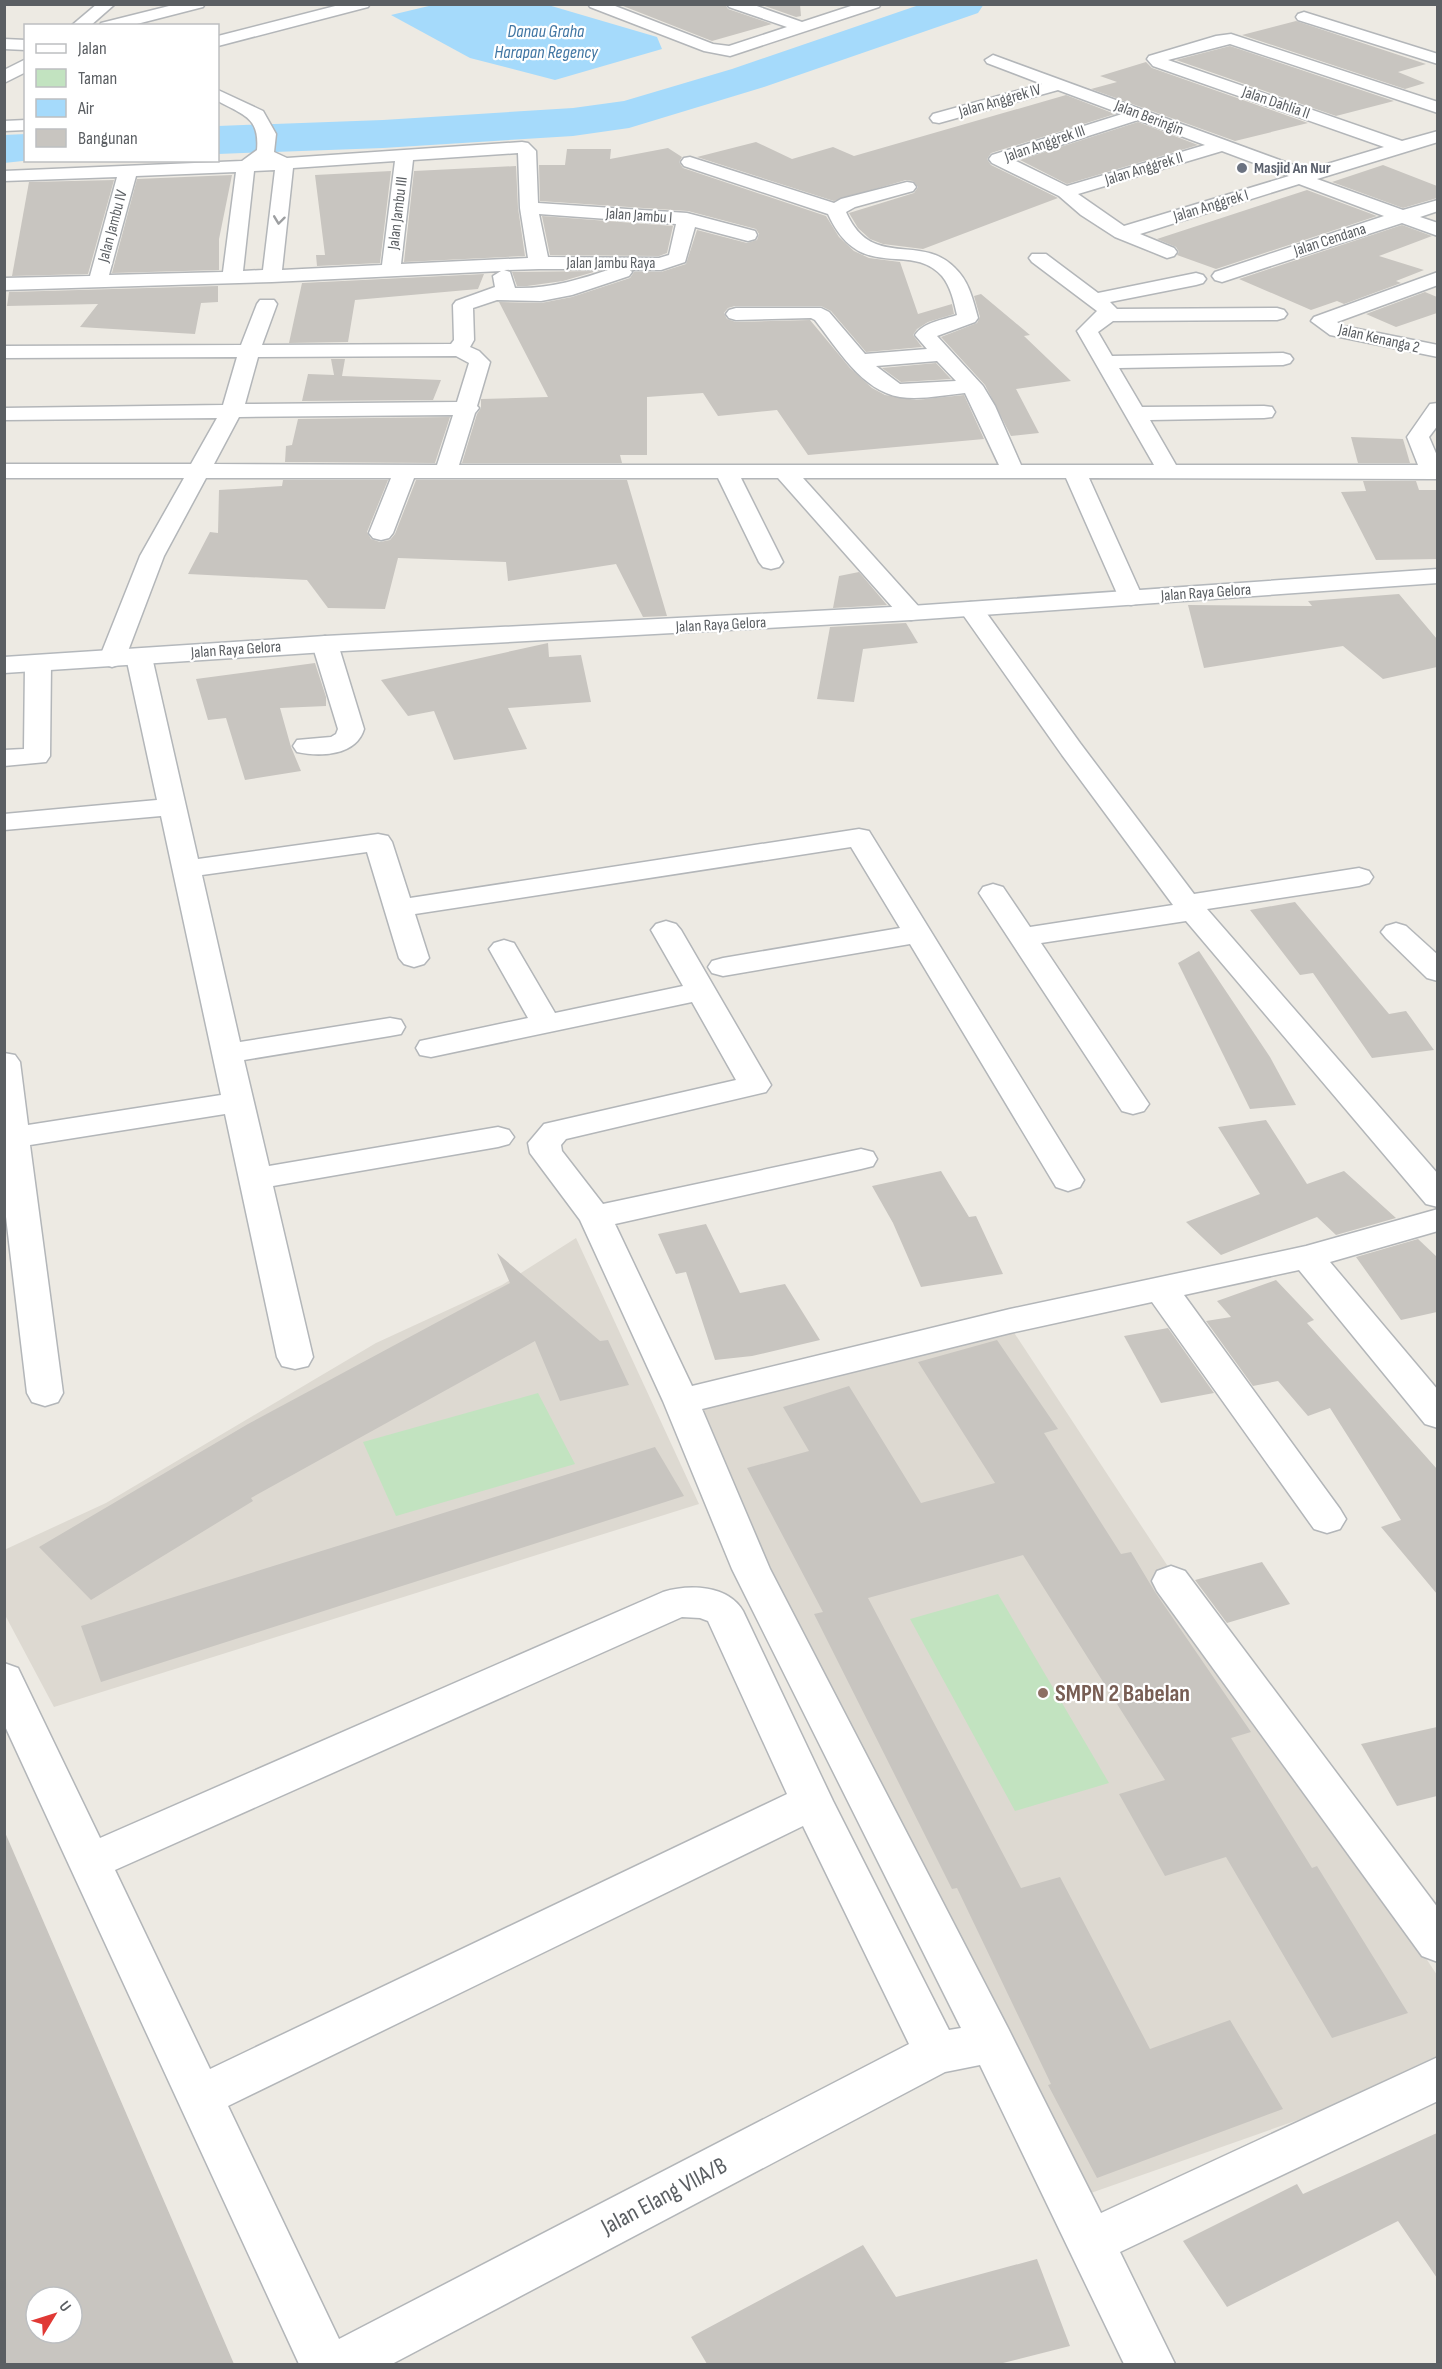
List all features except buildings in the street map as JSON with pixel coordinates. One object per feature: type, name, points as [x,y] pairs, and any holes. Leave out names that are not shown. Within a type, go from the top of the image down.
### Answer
[{"type":"street","points":[[82,24],[108,4]]},
{"type":"street","points":[[115,24],[198,4]]},
{"type":"street","points":[[595,4],[722,51],[735,50],[868,5]]},
{"type":"street","points":[[734,4],[804,28]]},
{"type":"street","points":[[219,40],[350,6]]},
{"type":"street","points":[[1304,16],[1437,59]]},
{"type":"street","name":"Jalan Dahlia II","points":[[1402,147],[1159,63],[1155,59],[1222,39],[1231,39],[1437,108]]},
{"type":"street","points":[[4,44],[24,45]]},
{"type":"street","name":"Jalan Beringin","points":[[993,60],[1408,214],[1437,220]]},
{"type":"street","points":[[4,78],[24,65]]},
{"type":"street","name":"Jalan Anggrek IV","points":[[939,118],[1060,84]]},
{"type":"street","points":[[4,88],[24,87]]},
{"type":"street","points":[[219,96],[257,115],[266,144],[285,164]]},
{"type":"street","name":"Jalan Anggrek III","points":[[1139,114],[998,159],[1065,192],[1088,211],[1122,233],[1167,252]]},
{"type":"street","points":[[227,116],[257,115]]},
{"type":"street","points":[[4,126],[24,125]]},
{"type":"street","name":"Jalan Anggrek I","points":[[1122,233],[1437,136]]},
{"type":"street","points":[[232,277],[246,166],[266,144]]},
{"type":"street","name":"Jalan Anggrek II","points":[[1065,192],[1223,145]]},
{"type":"street","points":[[4,176],[285,164],[518,147],[527,151],[529,208],[539,263]]},
{"type":"street","name":"Jalan Jambu III","points":[[391,270],[405,156]]},
{"type":"street","points":[[690,162],[836,210],[856,243],[878,251],[915,255],[944,268],[958,285],[968,318],[925,333],[972,386],[984,406],[1013,471]]},
{"type":"street","points":[[272,276],[285,164]]},
{"type":"street","name":"Jalan Jambu IV","points":[[98,281],[128,171]]},
{"type":"street","points":[[836,210],[848,202],[908,187]]},
{"type":"street","name":"Jalan Cendana","points":[[1222,276],[1437,205]]},
{"type":"street","name":"Jalan Jambu I","points":[[529,208],[687,219],[748,235]]},
{"type":"street","name":"Jalan Beringin","points":[[1408,214],[1437,230]]},
{"type":"street","name":"Jalan Jambu Raya","points":[[4,284],[272,276],[539,263],[661,264],[678,258],[687,219]]},
{"type":"street","points":[[1039,258],[1102,307],[1276,314]]},
{"type":"street","points":[[498,294],[541,295],[572,289],[641,264]]},
{"type":"street","points":[[458,350],[464,340],[463,305],[505,290],[502,266]]},
{"type":"street","name":"Jalan Kenanga 2","points":[[1437,278],[1329,316],[1321,321],[1337,331],[1437,351]]},
{"type":"street","points":[[1169,472],[1087,331],[1102,307],[1196,279]]},
{"type":"street","points":[[267,304],[249,352],[232,411],[152,556],[125,658],[172,807],[295,1357]]},
{"type":"street","points":[[736,314],[814,312],[822,316],[860,362],[889,387],[899,391],[972,386]]},
{"type":"street","points":[[4,352],[458,350],[472,355],[480,362],[468,408],[446,472]]},
{"type":"street","points":[[860,362],[943,354]]},
{"type":"street","points":[[1105,362],[1283,359]]},
{"type":"street","points":[[4,414],[468,408]]},
{"type":"street","points":[[4,471],[1435,472],[1418,437],[1437,409]]},
{"type":"street","points":[[1135,414],[1264,412]]},
{"type":"street","points":[[726,471],[771,562]]},
{"type":"street","points":[[784,471],[911,613]]},
{"type":"street","points":[[1074,471],[1131,598]]},
{"type":"street","points":[[381,533],[405,472]]},
{"type":"street","name":"Jalan Raya Gelora","points":[[4,665],[325,644],[911,613],[1437,576]]},
{"type":"street","points":[[971,609],[1071,749],[1190,908],[1437,1196]]},
{"type":"street","points":[[306,746],[342,743],[349,738],[351,729],[325,644]]},
{"type":"street","points":[[4,759],[37,756],[38,664]]},
{"type":"street","points":[[4,822],[172,807]]},
{"type":"street","points":[[399,909],[859,837],[1068,1180]]},
{"type":"street","points":[[186,869],[378,842],[414,958]]},
{"type":"street","points":[[1022,937],[1359,877]]},
{"type":"street","points":[[993,893],[1133,1104]]},
{"type":"street","points":[[666,930],[712,979],[755,1085],[555,1131],[544,1143],[546,1153],[595,1217],[681,1401],[751,1569],[992,2042],[1090,2242],[1141,2361]]},
{"type":"street","points":[[1396,932],[1437,972]]},
{"type":"street","points":[[431,1048],[546,1024],[712,979],[919,934]]},
{"type":"street","points":[[504,949],[546,1024]]},
{"type":"street","points":[[227,1053],[390,1027]]},
{"type":"street","points":[[4,1062],[9,1138],[45,1393]]},
{"type":"street","points":[[9,1138],[238,1102]]},
{"type":"street","points":[[255,1179],[498,1137]]},
{"type":"street","points":[[595,1217],[861,1159]]},
{"type":"street","points":[[681,1401],[1010,1320],[1307,1257],[1437,1220]]},
{"type":"street","points":[[1307,1257],[1437,1415]]},
{"type":"street","points":[[1161,1289],[1327,1519]]},
{"type":"street","points":[[1172,1581],[1437,1943]]},
{"type":"street","points":[[90,1862],[676,1603],[692,1601],[710,1604],[723,1611],[812,1802],[937,2053]]},
{"type":"street","points":[[4,1678],[325,2364]]},
{"type":"street","points":[[200,2097],[812,1802]]},
{"type":"street","name":"Jalan Elang VIIA/B","points":[[342,2364],[937,2053],[992,2042]]},
{"type":"street","points":[[1090,2242],[1437,2078]]},
{"type":"shaded area","points":[[576,1238],[699,1504],[54,1707],[5,1615],[4,1550],[106,1503],[376,1343],[502,1285]]},
{"type":"shaded area","name":"SMPN 2 Babelan","points":[[1011,1328],[1437,1975],[1437,2071],[1088,2194],[691,1411]]},
{"type":"green space","points":[[538,1393],[575,1464],[396,1516],[363,1442]]},
{"type":"green space","points":[[998,1594],[1109,1783],[1015,1811],[910,1619]]},
{"type":"water","name":"Danau Graha Harapan Regency","points":[[433,5],[548,5],[657,37],[662,49],[555,80],[470,58],[391,15]]},
{"type":"waterway","points":[[219,140],[383,134],[573,122],[629,114],[748,78],[964,4]]},
{"type":"waterway","points":[[4,149],[24,148]]},
{"type":"place","name":"Masjid An Nur","points":[[1242,168]]},
{"type":"place","name":"SMPN 2 Babelan","points":[[1043,1693]]}]
